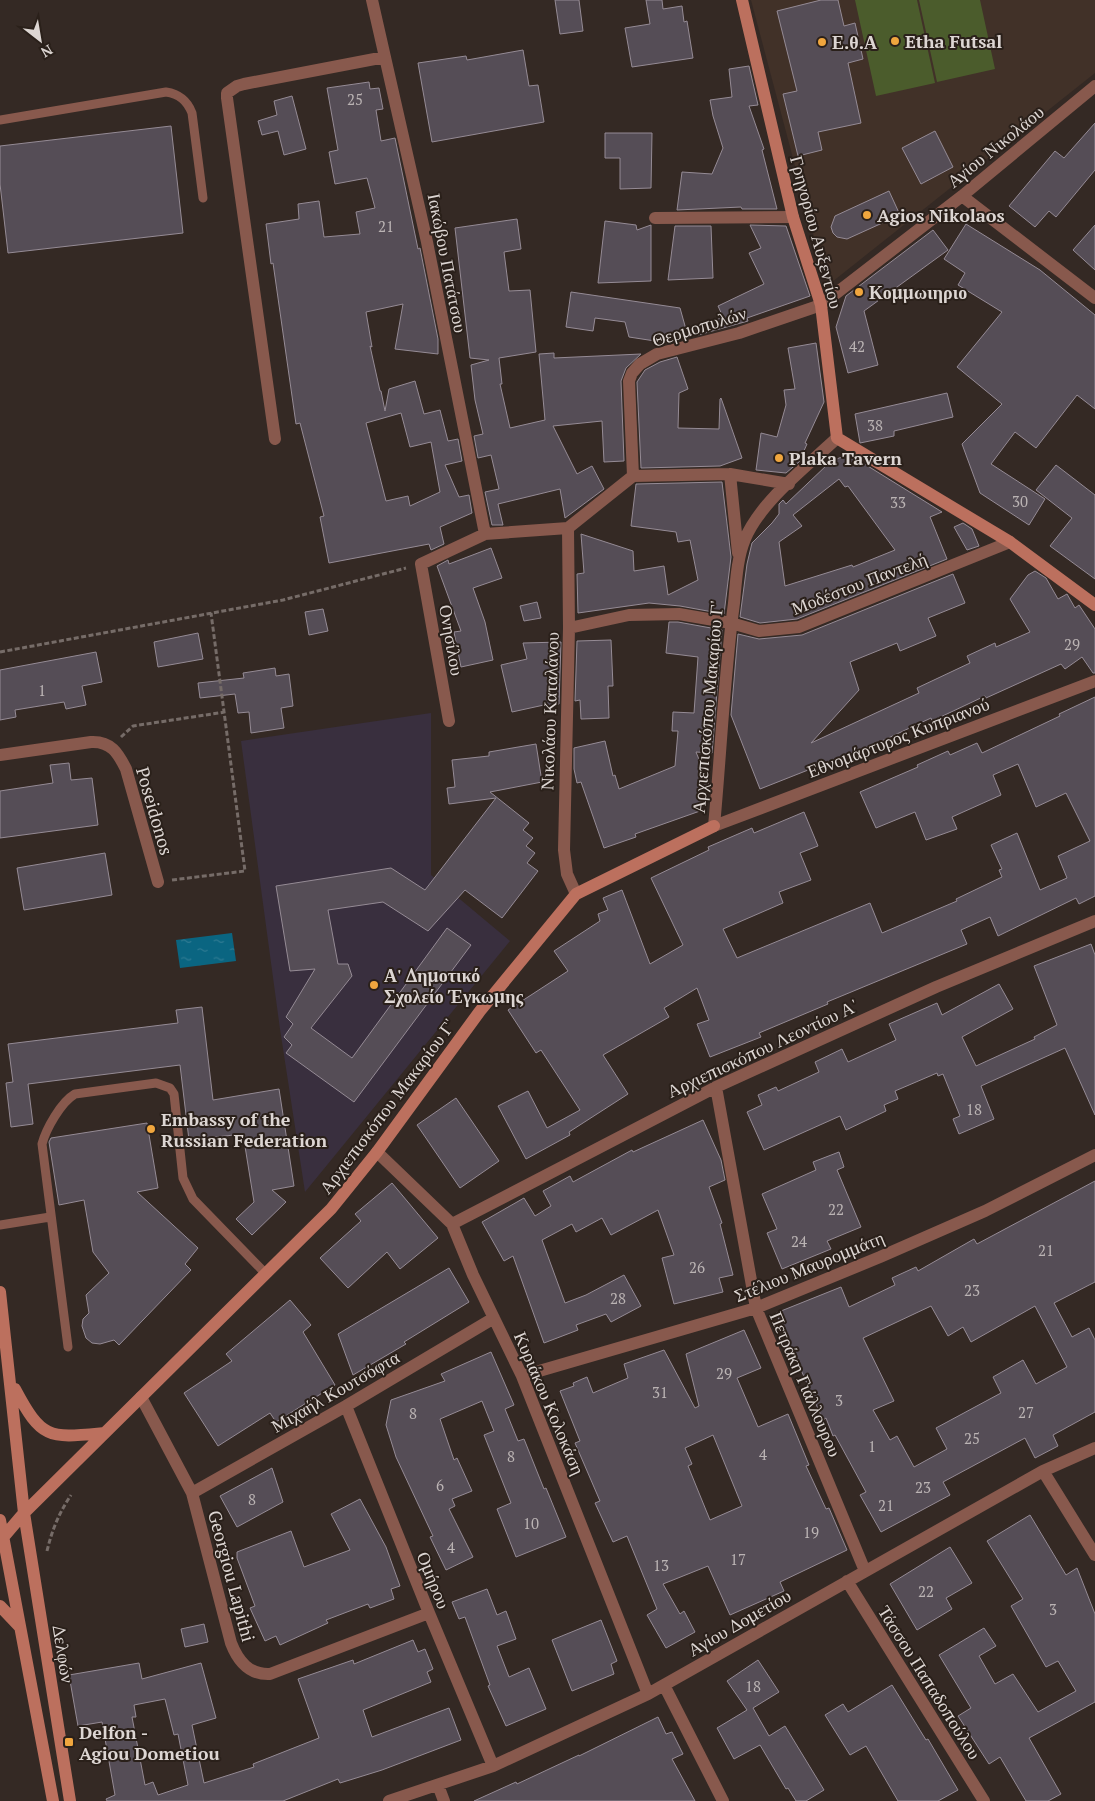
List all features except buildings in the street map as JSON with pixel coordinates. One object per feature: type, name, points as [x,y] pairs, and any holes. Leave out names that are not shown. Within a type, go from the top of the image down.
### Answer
[{"type":"street","name":"Ιακώβου Πατάτσου","points":[[372,0],[427,242],[485,534]]},
{"type":"street","name":"Γρηγορίου Αυξεντίου","points":[[742,0],[794,218],[821,305],[837,438]]},
{"type":"street","points":[[275,439],[227,94],[237,86],[244,84],[385,57]]},
{"type":"street","name":"Αγίου Νικολάου","points":[[821,305],[962,196],[1095,86]]},
{"type":"street","points":[[962,196],[1095,298]]},
{"type":"street","points":[[656,218],[794,218]]},
{"type":"street","name":"Θερμοπυλών","points":[[633,476],[629,381],[632,373],[640,364],[656,354],[739,333],[821,305]]},
{"type":"street","points":[[837,438],[1010,542],[1095,605]]},
{"type":"street","name":"Αρχιεπισκόπου Μακαρίου Γ'","points":[[104,1433],[331,1209],[377,1152],[480,1011],[576,894],[714,826],[731,623],[739,562],[744,540],[772,499],[837,438]]},
{"type":"street","points":[[421,564],[485,534],[568,528],[633,476],[730,474],[788,484]]},
{"type":"street","points":[[730,474],[739,562]]},
{"type":"street","name":"Νικολάου Καταλάνου","points":[[568,528],[569,628],[564,850],[567,874],[576,894]]},
{"type":"street","name":"Μοδέστου Παντελή","points":[[569,628],[629,615],[680,614],[731,623],[759,631],[800,627],[1010,542]]},
{"type":"street","name":"Ονησίλου","points":[[421,564],[449,721]]},
{"type":"street","name":"Εθνομάρτυρος Κυπριανού","points":[[714,826],[1095,681]]},
{"type":"street","points":[[0,755],[91,742],[99,742],[111,747]]},
{"type":"street","name":"Poseidonos","points":[[111,747],[119,756],[126,769],[158,882]]},
{"type":"street","name":"Αρχιεπισκόπου Λεοντίου Α'","points":[[452,1224],[716,1087],[936,987],[1095,922]]},
{"type":"street","name":"Πετράκη Γιάλλουρου","points":[[716,1087],[756,1308],[865,1571]]},
{"type":"street","name":"Κυριάκου Κολοκάση","points":[[377,1152],[452,1224],[472,1275],[522,1376],[648,1694]]},
{"type":"street","name":"Στέλιου Μαυρομμάτη","points":[[522,1376],[756,1308],[880,1258],[985,1211],[1095,1155]]},
{"type":"street","name":"Δελφών","points":[[0,1292],[24,1513],[70,1801]]},
{"type":"street","name":"Μιχαήλ Κουτσόφτα","points":[[192,1493],[346,1406],[494,1318]]},
{"type":"street","points":[[11,1382],[28,1414],[36,1424],[45,1430],[68,1436],[104,1433]]},
{"type":"street","name":"Georgiou Lapithi","points":[[141,1397],[192,1493],[231,1643],[236,1655],[247,1669],[261,1674],[270,1674],[429,1613]]},
{"type":"street","name":"Ομήρου","points":[[346,1406],[492,1766]]},
{"type":"street","points":[[1,1539],[24,1513],[104,1433]]},
{"type":"street","name":"Αγίου Δομετίου","points":[[389,1801],[492,1766],[648,1694],[1043,1471],[1095,1448]]},
{"type":"street","points":[[1043,1471],[1095,1555]]},
{"type":"street","points":[[0,1520],[1,1539],[20,1627],[53,1801]]},
{"type":"street","name":"Τάσσου Παπαδοπούλου","points":[[847,1581],[984,1801]]},
{"type":"street","points":[[0,1606],[20,1627]]},
{"type":"street","points":[[664,1685],[723,1801]]},
{"type":"street","points":[[438,1785],[444,1801]]},
{"type":"lane","points":[[0,120],[166,92],[174,93],[186,101],[192,113],[203,198]]},
{"type":"lane","points":[[68,1347],[42,1144],[49,1127],[69,1097],[83,1092],[156,1083],[170,1088],[174,1094],[183,1178],[187,1191],[192,1199],[266,1274]]},
{"type":"lane","points":[[0,1225],[50,1217]]},
{"type":"path","points":[[0,652],[283,600],[421,564]]},
{"type":"path","points":[[158,882],[245,872],[211,613]]},
{"type":"path","points":[[111,747],[133,726],[224,712]]},
{"type":"path","points":[[46,1554],[51,1531],[59,1512],[71,1495]]},
{"type":"shaded area","points":[[751,0],[1095,0],[1095,73],[827,286]]},
{"type":"shaded area","name":"Α' Δημοτικό Σχολείο Έγκωμης","points":[[431,713],[431,875],[510,941],[305,1192],[280,1029],[241,741]]},
{"type":"green space","name":"Etha Futsal","points":[[855,0],[917,0],[935,83],[876,96]]},
{"type":"green space","name":"Etha Futsal","points":[[919,0],[980,0],[995,69],[937,82]]},
{"type":"water","points":[[232,933],[236,961],[180,968],[176,940]]},
{"type":"place","name":"Etha Futsal","points":[[895,41]]},
{"type":"place","name":"Ε.θ.Α","points":[[822,42]]},
{"type":"place","name":"Agios Nikolaos","points":[[867,215]]},
{"type":"place","name":"Κομμωιηριο","points":[[859,292]]},
{"type":"place","name":"Plaka Tavern","points":[[779,458]]},
{"type":"place","name":"Α' Δημοτικό Σχολείο Έγκωμης","points":[[374,985]]},
{"type":"place","name":"Embassy of the Russian Federation","points":[[151,1129]]},
{"type":"place","name":"Delfon - Agiou Dometiou","points":[[69,1742]]}]
